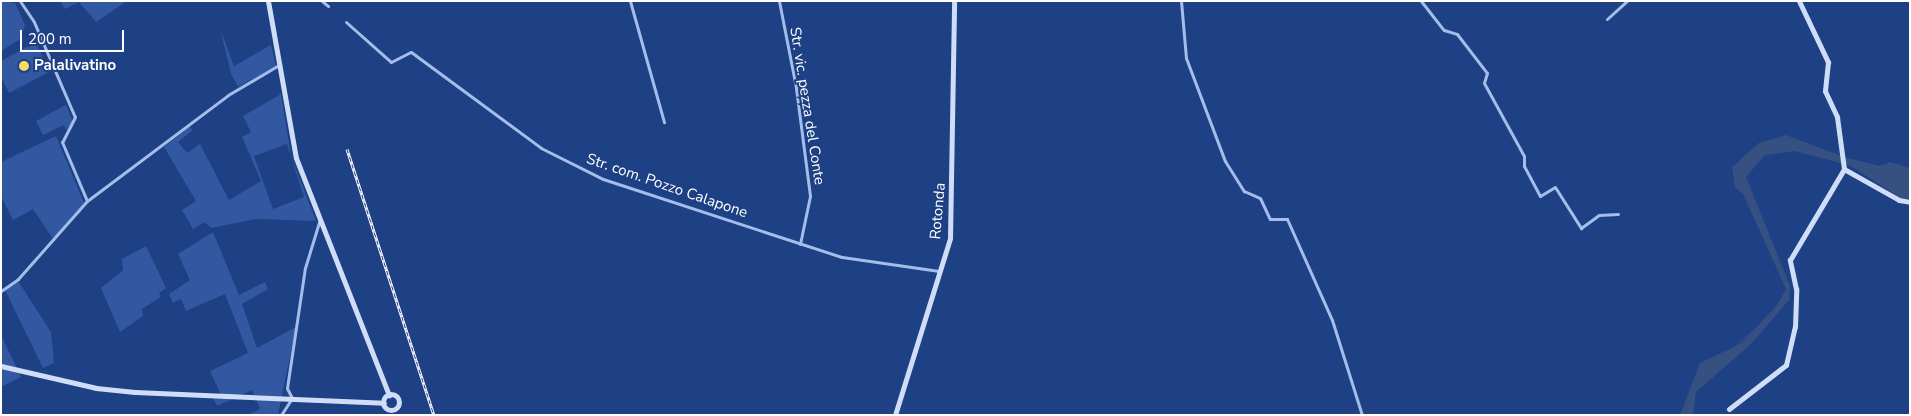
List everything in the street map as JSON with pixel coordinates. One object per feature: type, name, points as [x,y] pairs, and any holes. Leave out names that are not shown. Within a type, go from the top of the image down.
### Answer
[{"type":"main road","points":[[268,1],[296,158],[389,395],[399,400],[396,412],[387,409],[384,402]]},
{"type":"main road","name":"Rotonda","points":[[895,415],[950,238],[954,199],[954,1]]},
{"type":"main road","points":[[1729,409],[1786,366],[1795,327],[1796,289],[1790,260],[1844,169],[1837,117],[1825,91],[1828,62],[1799,1]]},
{"type":"main road","points":[[1844,169],[1899,200],[1910,202]]},
{"type":"main road","points":[[1,366],[96,388],[384,402]]},
{"type":"main road","points":[[384,402],[389,395]]},
{"type":"street","points":[[20,1],[34,22],[75,117],[62,142],[87,201]]},
{"type":"street","points":[[322,1],[328,6]]},
{"type":"street","points":[[630,1],[664,122]]},
{"type":"street","name":"Str. vic. pezza del Conte","points":[[778,1],[796,88],[810,196],[800,244]]},
{"type":"street","points":[[1181,1],[1186,58],[1225,161],[1244,191],[1260,198],[1270,219],[1287,219],[1332,320],[1362,415]]},
{"type":"street","points":[[1420,1],[1444,30],[1457,34],[1487,73],[1484,83],[1524,156],[1524,166],[1540,196],[1555,187],[1581,228],[1599,215],[1618,214]]},
{"type":"street","points":[[1607,19],[1627,1]]},
{"type":"street","name":"Str. com. Pozzo Calapone","points":[[346,22],[391,62],[411,52],[541,148],[602,179],[857,261],[939,271]]},
{"type":"street","points":[[1,291],[18,279],[87,201],[228,95],[279,65]]},
{"type":"street","points":[[281,415],[283,407],[292,398],[287,388],[305,268],[320,219]]},
{"type":"street","points":[[276,397],[283,407]]},
{"type":"shaded area","points":[[1,1],[15,3],[25,25],[19,40],[1,51]]},
{"type":"shaded area","points":[[60,1],[127,1],[96,22],[79,2],[65,9]]},
{"type":"shaded area","points":[[220,28],[234,66],[271,45],[276,66],[238,87],[231,74]]},
{"type":"shaded area","name":"Palalivatino","points":[[36,42],[49,72],[9,93],[1,77],[1,61]]},
{"type":"shaded area","points":[[281,94],[291,156],[316,221],[256,219],[211,228],[205,222],[193,229],[182,210],[196,201],[164,147],[190,126],[192,131],[178,142],[187,153],[200,144],[229,200],[261,181],[242,137],[251,132],[243,116]],"holes":[[[287,144],[304,197],[273,209],[254,156]]]},
{"type":"shaded area","points":[[66,105],[73,122],[66,130],[64,125],[43,135],[36,121]]},
{"type":"shaded area","points":[[1786,135],[1844,157],[1880,166],[1890,162],[1910,168],[1910,199],[1900,198],[1851,166],[1795,151],[1765,155],[1746,177],[1790,286],[1789,300],[1751,344],[1696,392],[1693,415],[1680,415],[1700,363],[1742,343],[1778,304],[1786,289],[1743,194],[1735,188],[1732,167],[1759,143]]},
{"type":"shaded area","points":[[56,136],[84,203],[53,239],[33,209],[13,220],[1,196],[1,162]]},
{"type":"shaded area","points":[[213,232],[239,295],[265,282],[268,289],[242,304],[257,348],[296,327],[278,415],[248,415],[260,409],[252,390],[217,406],[213,398],[221,395],[210,371],[248,353],[225,294],[186,311],[181,299],[173,303],[169,294],[190,280],[178,254]]},
{"type":"shaded area","points":[[146,246],[166,288],[159,293],[161,297],[142,309],[143,316],[120,332],[101,288],[123,270],[122,259]]},
{"type":"shaded area","points":[[18,281],[51,332],[54,363],[43,368],[5,290]]},
{"type":"shaded area","points":[[1,335],[21,377],[1,387]]},
{"type":"waterway","points":[[1727,353],[1761,323]]},
{"type":"railway","points":[[347,149],[434,415]]},
{"type":"place","name":"Palalivatino","points":[[24,66]]}]
